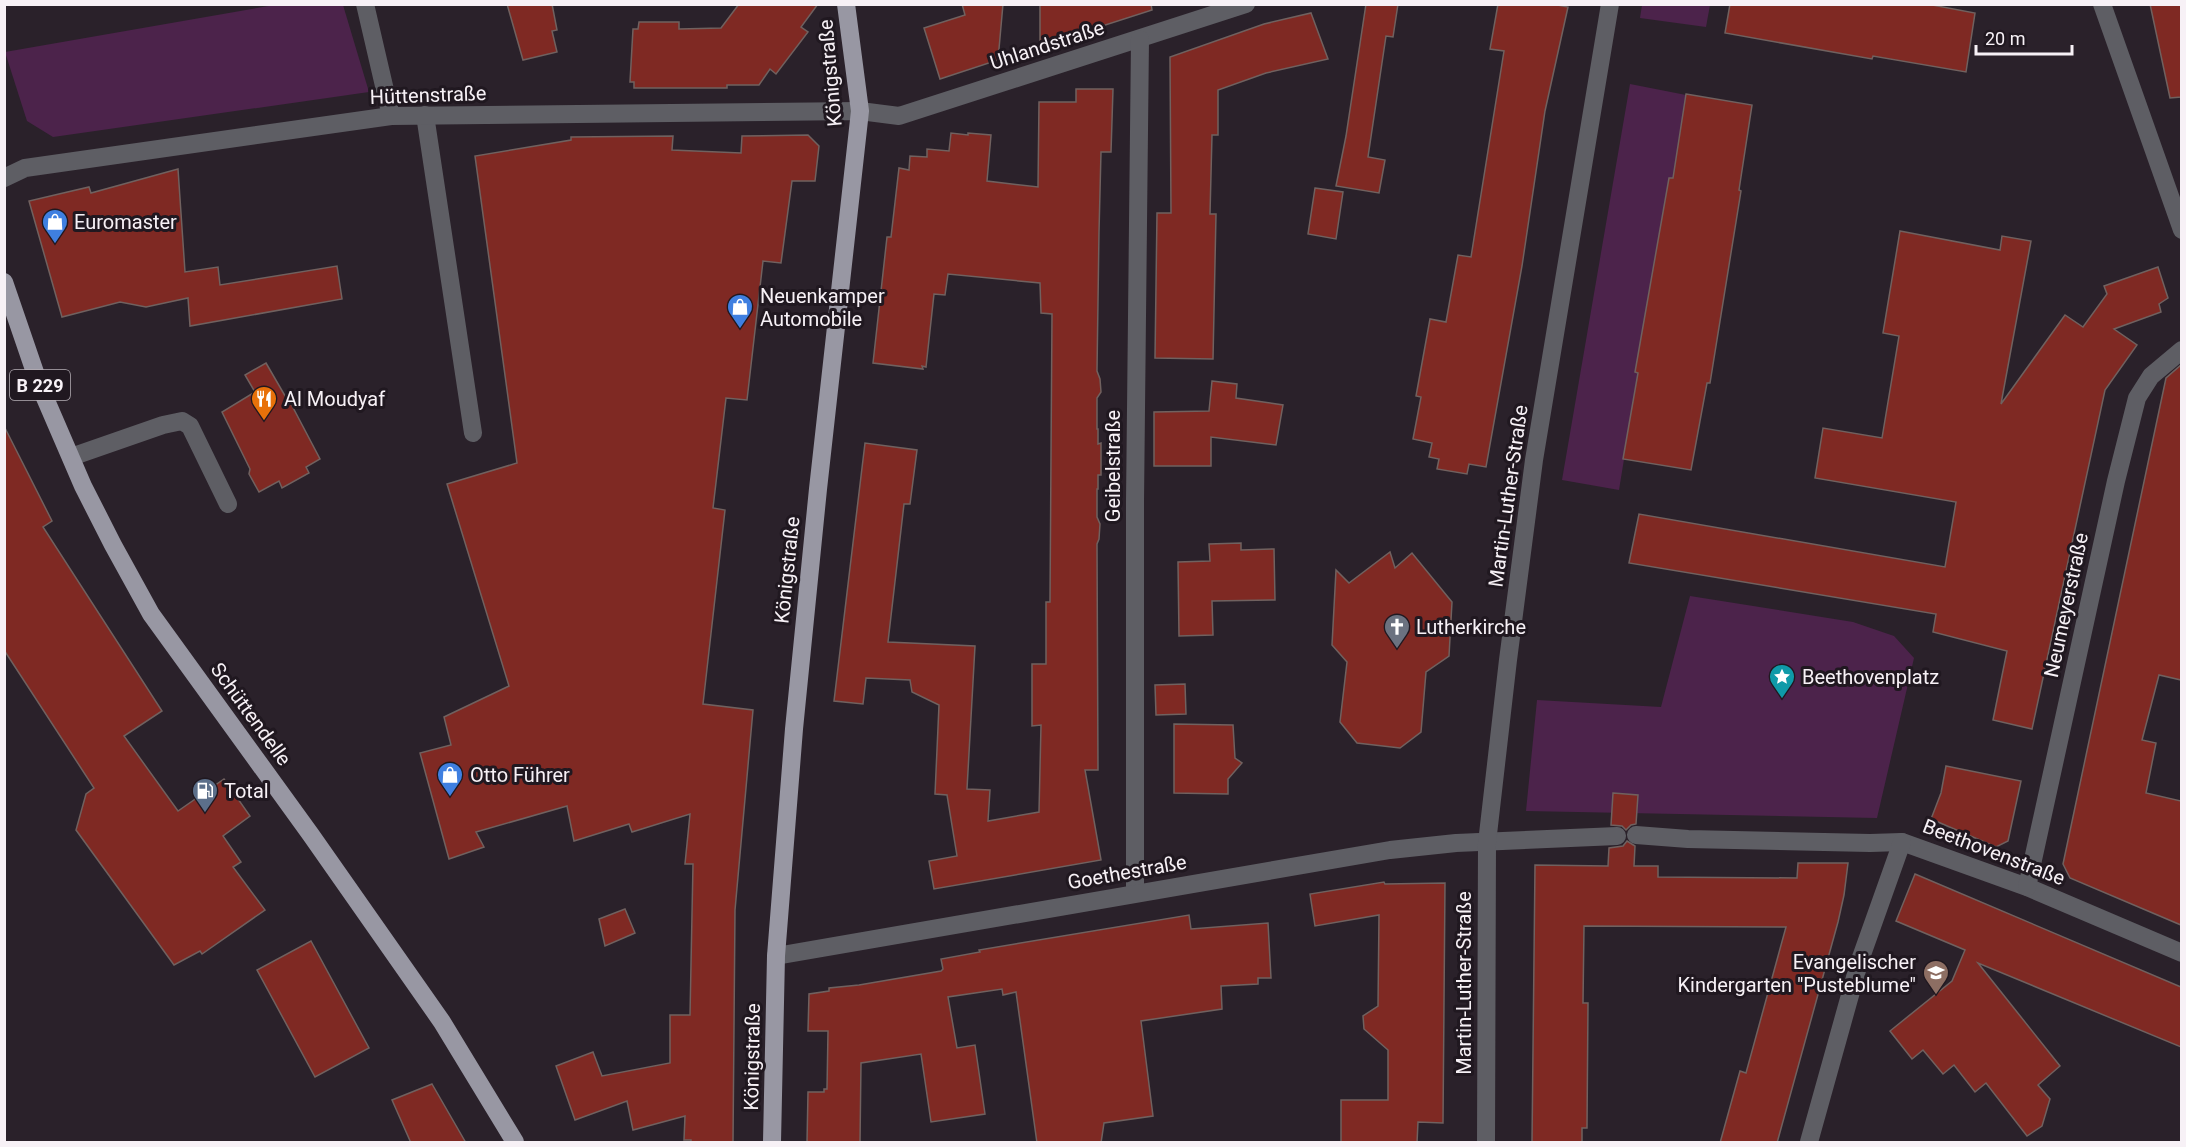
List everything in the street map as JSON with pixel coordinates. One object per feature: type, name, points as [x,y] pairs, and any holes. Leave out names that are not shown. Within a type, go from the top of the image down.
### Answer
[{"type":"main road","name":"Königstraße","points":[[772,1143],[776,956],[803,638],[860,111],[846,4]]},
{"type":"main road","name":"Schüttendelle","points":[[4,282],[39,384],[71,457],[113,545],[151,614],[442,1022],[515,1143]]},
{"type":"street","points":[[364,4],[391,116]]},
{"type":"street","name":"Uhlandstraße","points":[[860,111],[899,116],[1246,4]]},
{"type":"street","name":"Martin-Luther-Straße","points":[[1486,1143],[1487,843],[1534,460],[1610,4]]},
{"type":"street","points":[[2102,4],[2181,230]]},
{"type":"street","name":"Geibelstraße","points":[[1135,893],[1135,501],[1140,39]]},
{"type":"street","name":"Hüttenstraße","points":[[4,178],[25,168],[391,116],[860,111]]},
{"type":"street","points":[[425,115],[473,434]]},
{"type":"street","name":"Neumeyerstraße","points":[[2027,887],[2116,481],[2137,398],[2151,376],[2181,350]]},
{"type":"street","points":[[71,457],[163,425],[182,421],[190,426],[228,504]]},
{"type":"street","name":"Beethovenstraße","points":[[1636,835],[1699,840],[1902,842],[2027,887],[2181,953]]},
{"type":"street","points":[[1487,843],[1617,836]]},
{"type":"street","points":[[1809,1143],[1859,963],[1902,842]]},
{"type":"street","name":"Goethestraße","points":[[776,956],[1390,850],[1456,843],[1487,843]]},
{"type":"shaded area","points":[[280,4],[343,5],[369,92],[53,137],[27,121],[5,52]]},
{"type":"shaded area","points":[[1642,5],[1710,5],[1706,27],[1640,18]]},
{"type":"shaded area","points":[[1630,84],[1686,95],[1673,178],[1669,178],[1635,372],[1638,373],[1619,490],[1562,480]]},
{"type":"shaded area","name":"Beethovenplatz","points":[[1690,596],[1853,622],[1894,636],[1914,658],[1877,818],[1526,811],[1537,700],[1661,707]]},
{"type":"building","points":[[507,4],[552,4],[557,30],[552,31],[557,52],[523,60]]},
{"type":"building","points":[[739,4],[818,4],[801,27],[808,32],[776,74],[770,69],[759,85],[727,85],[727,88],[634,88],[634,82],[630,82],[633,29],[638,29],[639,22],[679,22],[679,29],[721,28]]},
{"type":"building","points":[[962,4],[1003,4],[998,60],[940,79],[924,28],[965,15]]},
{"type":"building","points":[[1040,4],[1151,4],[1152,10],[1040,46]]},
{"type":"building","points":[[1366,4],[1398,4],[1393,37],[1386,36],[1368,157],[1385,160],[1379,193],[1336,186]]},
{"type":"building","points":[[1498,4],[1552,4],[1568,7],[1545,111],[1522,266],[1486,467],[1469,464],[1467,474],[1437,469],[1439,459],[1429,457],[1432,443],[1413,439],[1421,397],[1416,396],[1430,319],[1446,322],[1458,255],[1471,257],[1504,51],[1490,49]]},
{"type":"building","points":[[1730,4],[1927,4],[1975,13],[1966,72],[1873,56],[1872,59],[1725,33]]},
{"type":"building","points":[[2150,4],[2181,4],[2181,97],[2170,98]]},
{"type":"building","points":[[1311,13],[1328,59],[1266,73],[1218,90],[1218,135],[1212,135],[1210,214],[1216,214],[1213,359],[1155,358],[1157,213],[1171,213],[1170,57],[1264,24]]},
{"type":"building","points":[[1076,89],[1113,89],[1111,152],[1101,152],[1099,232],[1097,371],[1101,392],[1097,398],[1097,429],[1098,444],[1101,443],[1101,475],[1098,475],[1097,489],[1097,517],[1100,524],[1097,544],[1098,770],[1085,770],[1101,860],[934,889],[929,861],[957,856],[947,795],[935,794],[939,705],[912,692],[910,680],[866,678],[863,704],[834,701],[865,443],[917,450],[910,504],[904,504],[888,642],[975,646],[967,789],[990,790],[988,821],[1039,812],[1041,725],[1032,726],[1032,664],[1046,664],[1046,602],[1050,602],[1052,314],[1041,313],[1040,283],[948,274],[945,295],[934,294],[926,367],[922,366],[923,369],[873,363],[887,237],[891,237],[899,168],[909,170],[910,156],[927,157],[927,149],[949,151],[951,133],[991,135],[987,181],[1038,187],[1039,102],[1076,102]]},
{"type":"building","points":[[1686,94],[1752,105],[1739,190],[1741,191],[1710,383],[1707,383],[1691,470],[1623,459],[1638,373],[1635,372],[1669,178],[1673,178]]},
{"type":"building","points":[[808,135],[819,146],[815,181],[792,181],[781,263],[763,261],[747,400],[726,398],[713,508],[725,510],[703,704],[753,710],[735,910],[733,1143],[691,1143],[691,1140],[684,1140],[685,1116],[633,1130],[627,1101],[575,1120],[556,1066],[593,1052],[602,1076],[670,1063],[670,1015],[690,1015],[693,864],[685,864],[690,814],[632,832],[629,824],[574,841],[567,806],[476,832],[484,847],[449,859],[420,753],[451,745],[444,717],[509,686],[447,484],[517,463],[475,156],[571,140],[571,137],[673,136],[672,150],[741,153],[742,136]]},
{"type":"building","points":[[178,169],[185,272],[218,267],[220,285],[337,266],[342,299],[190,326],[188,298],[146,307],[120,302],[62,317],[29,201],[89,187],[91,193]]},
{"type":"building","points":[[1315,188],[1343,192],[1336,239],[1308,234]]},
{"type":"building","points":[[1900,231],[2000,250],[2002,236],[2031,241],[2001,404],[2065,315],[2083,327],[2107,294],[2104,286],[2158,267],[2168,298],[2159,304],[2161,312],[2114,329],[2137,345],[2105,390],[2032,729],[1993,720],[2007,651],[1933,632],[1936,614],[1629,563],[1639,514],[1945,567],[1956,502],[1815,478],[1823,428],[1882,438],[1899,336],[1883,333]]},
{"type":"building","name":"Al Moudyaf","points":[[266,363],[289,400],[320,459],[306,467],[309,473],[282,488],[279,481],[259,492],[222,412],[255,392],[245,375]]},
{"type":"building","points":[[2181,365],[2181,680],[2159,675],[2142,740],[2156,743],[2146,793],[2181,801],[2181,925],[2070,878],[2063,864],[2166,378]]},
{"type":"building","points":[[1212,381],[1237,384],[1236,398],[1283,405],[1276,445],[1211,437],[1211,466],[1154,466],[1154,412],[1209,411]]},
{"type":"building","points":[[4,426],[52,521],[43,527],[162,711],[124,736],[178,811],[224,779],[250,816],[223,836],[241,862],[233,867],[265,910],[202,954],[200,951],[174,965],[76,830],[86,794],[94,788],[4,650]]},
{"type":"building","points":[[1241,543],[1241,550],[1274,549],[1275,600],[1212,601],[1213,635],[1179,636],[1178,562],[1210,561],[1209,544]]},
{"type":"building","name":"Lutherkirche","points":[[1390,552],[1395,568],[1412,553],[1452,602],[1449,656],[1426,672],[1421,732],[1400,748],[1357,743],[1340,722],[1347,662],[1332,645],[1336,570],[1349,583]]},
{"type":"building","points":[[1185,684],[1186,714],[1156,715],[1155,685]]},
{"type":"building","points":[[1174,724],[1233,725],[1235,758],[1242,763],[1228,779],[1228,794],[1174,793]]},
{"type":"building","points":[[1946,766],[2021,781],[2008,841],[1996,847],[1931,819],[1941,793]]},
{"type":"building","points":[[1613,793],[1638,795],[1636,824],[1626,830],[1622,826],[1611,825]]},
{"type":"building","points":[[1627,841],[1635,846],[1634,866],[1658,866],[1658,877],[1797,878],[1798,863],[1848,863],[1838,922],[1777,1143],[1720,1143],[1740,1071],[1746,1073],[1786,927],[1584,926],[1583,1003],[1588,1003],[1587,1128],[1582,1128],[1582,1143],[1532,1143],[1535,865],[1608,866],[1609,848],[1623,846]]},
{"type":"building","points":[[1915,874],[2181,987],[2181,1047],[1978,963],[2060,1066],[2038,1085],[2050,1099],[2042,1126],[2027,1136],[1986,1083],[1975,1092],[1954,1065],[1943,1074],[1923,1050],[1912,1059],[1890,1031],[1952,981],[1965,950],[1896,921]]},
{"type":"building","points":[[1384,882],[1385,884],[1445,883],[1443,1123],[1418,1122],[1417,1143],[1341,1143],[1341,1100],[1388,1100],[1388,1050],[1364,1029],[1363,1016],[1378,1006],[1379,915],[1315,926],[1310,894]]},
{"type":"building","points":[[625,909],[635,933],[605,946],[599,919]]},
{"type":"building","points":[[1189,915],[1191,929],[1268,923],[1271,978],[1258,978],[1258,984],[1221,986],[1222,1009],[1141,1021],[1153,1116],[1104,1123],[1101,1143],[1037,1143],[1016,992],[1003,995],[1002,989],[948,997],[957,1048],[975,1045],[985,1114],[931,1122],[921,1054],[861,1063],[860,1143],[807,1143],[808,1092],[824,1092],[824,1089],[827,1089],[828,1031],[808,1031],[809,994],[829,991],[829,988],[941,971],[943,969],[941,959],[980,952],[979,950]]},
{"type":"building","points":[[311,941],[369,1048],[315,1077],[257,970]]},
{"type":"building","points":[[432,1084],[466,1143],[411,1143],[392,1100]]},
{"type":"place","name":"Euromaster","points":[[55,245]]},
{"type":"place","name":"Neuenkamper Automobile","points":[[740,330]]},
{"type":"place","name":"Al Moudyaf","points":[[264,422]]},
{"type":"place","name":"Lutherkirche","points":[[1397,650]]},
{"type":"place","name":"Beethovenplatz","points":[[1782,700]]},
{"type":"place","name":"Otto Führer","points":[[450,798]]},
{"type":"place","name":"Total","points":[[205,814]]},
{"type":"place","name":"Evangelischer Kindergarten \"Pusteblume\"","points":[[1936,996]]}]
